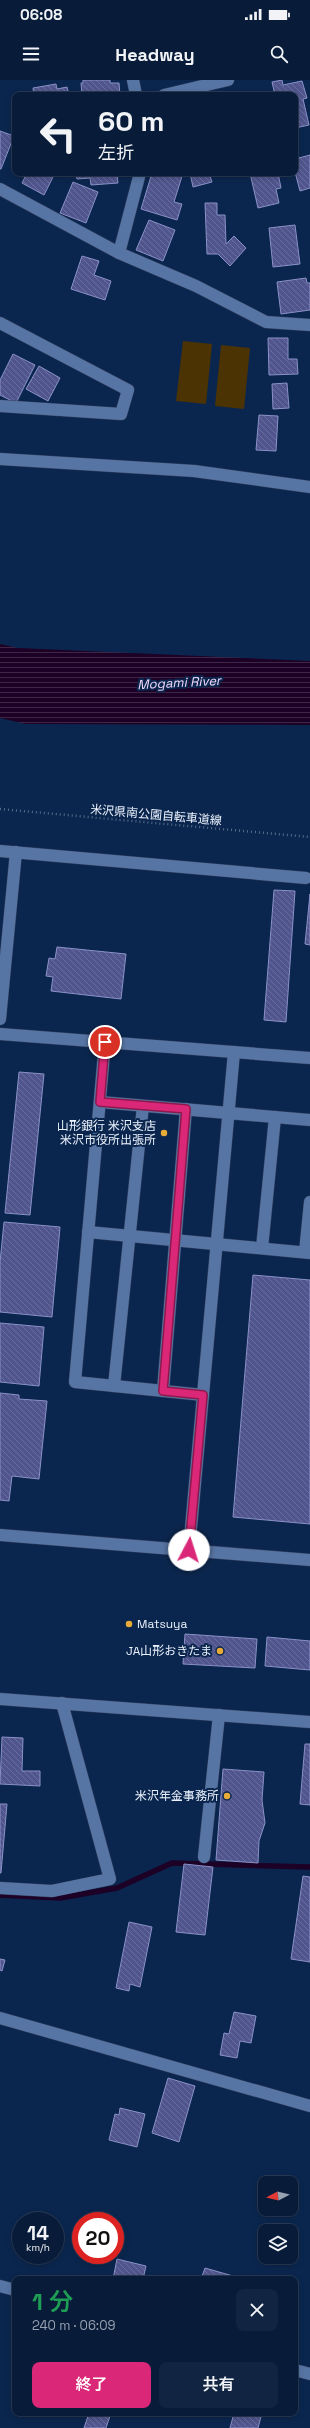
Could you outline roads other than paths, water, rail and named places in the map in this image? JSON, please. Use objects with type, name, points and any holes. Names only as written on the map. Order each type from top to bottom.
[{"type":"street","points":[[133,80],[135,92]]},
{"type":"street","points":[[177,92],[228,80]]},
{"type":"street","points":[[118,253],[139,176]]},
{"type":"street","points":[[0,189],[118,253],[196,286],[266,322],[310,325]]},
{"type":"street","points":[[0,323],[128,390],[121,414],[0,406]]},
{"type":"street","points":[[0,460],[194,472],[310,487]]},
{"type":"street","points":[[0,851],[306,878]]},
{"type":"street","points":[[0,1019],[16,852]]},
{"type":"street","points":[[0,1034],[310,1058]]},
{"type":"street","points":[[105,1042],[75,1382],[203,1395]]},
{"type":"street","points":[[189,1550],[234,1052]]},
{"type":"street","points":[[100,1102],[310,1120]]},
{"type":"street","points":[[114,1386],[143,1106]]},
{"type":"street","points":[[163,1391],[186,1109]]},
{"type":"street","points":[[262,1248],[276,1117]]},
{"type":"street","points":[[88,1232],[307,1252],[310,1202]]},
{"type":"street","points":[[0,1535],[310,1560]]},
{"type":"street","points":[[0,1699],[310,1722]]},
{"type":"street","points":[[0,1888],[52,1891],[110,1878],[62,1703]]},
{"type":"street","points":[[204,1857],[219,1715]]},
{"type":"street","points":[[0,2018],[310,2106]]},
{"type":"street","points":[[0,2286],[12,2289]]},
{"type":"street","points":[[298,2371],[310,2374]]},
{"type":"water","name":"Mogami River","points":[[0,644],[18,648],[310,661],[310,725],[26,724],[0,718]]},
{"type":"waterway","points":[[0,1895],[60,1898],[117,1888],[172,1863],[310,1867]]},
{"type":"place","name":"山形銀行 米沢支店 米沢市役所出張所","points":[[164,1133]]},
{"type":"place","name":"Matsuya","points":[[129,1624]]},
{"type":"place","name":"JA山形おきたま","points":[[220,1651]]},
{"type":"place","name":"米沢年金事務所","points":[[227,1796]]}]
